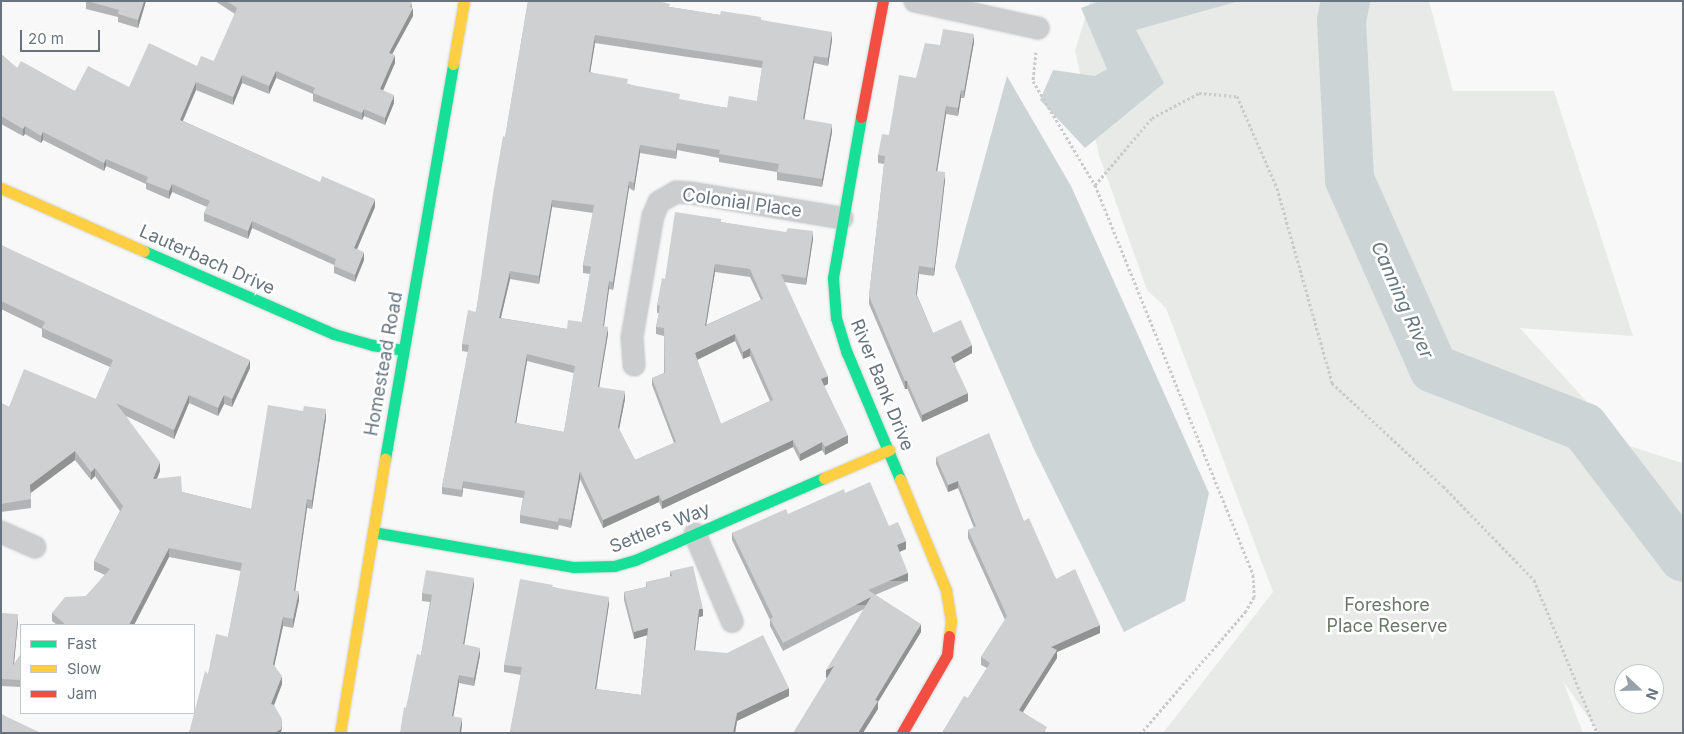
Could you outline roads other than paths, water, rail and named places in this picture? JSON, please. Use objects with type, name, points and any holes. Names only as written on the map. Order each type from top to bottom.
[{"type":"street","name":"Homestead Road","points":[[340,733],[403,350],[464,1]]},
{"type":"street","name":"River Bank Drive","points":[[883,1],[842,218],[833,278],[836,318],[847,354],[946,590],[951,622],[947,655],[902,733]]},
{"type":"street","points":[[915,1],[1038,28]]},
{"type":"street","name":"Lauterbach Drive","points":[[1,188],[334,334],[372,345],[403,350]]},
{"type":"street","name":"Colonial Place","points":[[634,365],[632,337],[653,216],[660,202],[676,192],[691,193],[842,218]]},
{"type":"street","name":"Settlers Way","points":[[373,532],[574,567],[614,566],[635,560],[888,450]]},
{"type":"street","points":[[1,532],[35,547]]},
{"type":"street","points":[[695,534],[732,621]]},
{"type":"waterway","name":"Canning River","points":[[1345,1],[1341,20],[1349,179],[1433,368],[1584,427],[1683,557]]},
{"type":"park label","name":"Foreshore Place Reserve","points":[[1387,616]]}]
